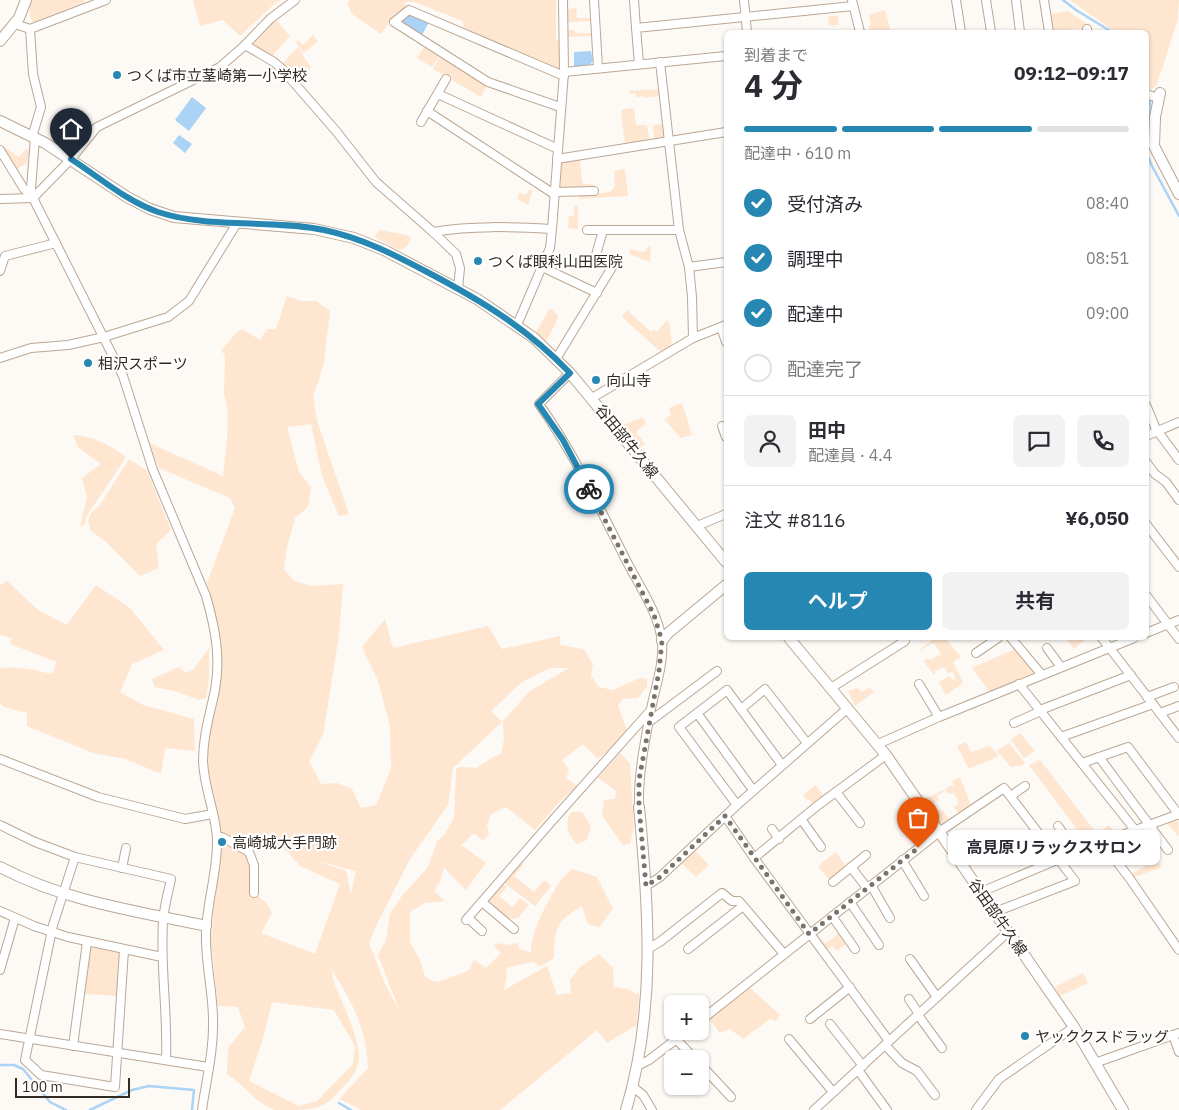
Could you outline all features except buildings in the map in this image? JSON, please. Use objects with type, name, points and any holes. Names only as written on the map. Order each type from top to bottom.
[{"type":"main road","points":[[0,41],[15,24],[22,2]]},
{"type":"main road","points":[[1159,96],[1153,139],[1154,146],[1179,194]]},
{"type":"main road","name":"谷田部牛久線","points":[[0,121],[34,137],[71,159],[127,197],[150,209],[174,217],[314,229],[354,238],[384,250],[458,289],[517,325],[556,358],[592,398],[724,560]]},
{"type":"main road","points":[[662,641],[667,634],[724,587]]},
{"type":"main road","name":"谷田部牛久線","points":[[791,640],[886,754],[1074,1027],[1123,1110]]},
{"type":"main road","points":[[626,1110],[637,1066],[646,999],[648,948],[646,886],[639,806]]},
{"type":"main road","points":[[0,867],[63,894],[96,903],[206,926]]},
{"type":"street","points":[[15,24],[30,29],[106,0]]},
{"type":"street","points":[[0,199],[33,198],[71,159],[97,127],[220,67],[270,19],[295,0]]},
{"type":"street","points":[[517,325],[550,248],[564,74],[563,0]]},
{"type":"street","points":[[594,0],[598,68]]},
{"type":"street","points":[[634,0],[639,64]]},
{"type":"street","points":[[744,0],[747,30]]},
{"type":"street","points":[[956,0],[961,30]]},
{"type":"street","points":[[986,0],[991,30]]},
{"type":"street","points":[[1016,0],[1020,30]]},
{"type":"street","points":[[1044,0],[1049,30]]},
{"type":"street","points":[[636,28],[746,17],[853,3],[860,30]]},
{"type":"street","points":[[560,107],[488,82],[394,22],[409,10],[564,74],[598,68],[724,56]]},
{"type":"street","points":[[30,29],[34,74],[41,107],[34,137],[31,188],[33,198],[123,376],[148,455],[203,589],[212,618],[216,642],[216,674],[203,760],[205,783],[217,836],[217,856],[206,926],[206,948],[213,1020],[202,1110]]},
{"type":"street","points":[[245,45],[274,62],[282,69],[336,131],[376,182],[456,254],[460,268],[458,289]]},
{"type":"street","points":[[660,62],[679,230],[689,267],[693,338]]},
{"type":"street","points":[[421,122],[446,79]]},
{"type":"street","points":[[438,94],[558,149]]},
{"type":"street","points":[[1149,94],[1159,96]]},
{"type":"street","points":[[427,111],[554,193],[594,191]]},
{"type":"street","points":[[557,159],[724,132]]},
{"type":"street","points":[[0,150],[24,189],[33,198]]},
{"type":"street","points":[[0,358],[31,348],[68,345],[104,337],[162,320],[189,301],[238,223]]},
{"type":"street","points":[[433,232],[479,226],[552,229]]},
{"type":"street","points":[[587,230],[679,230]]},
{"type":"street","points":[[556,358],[614,264],[596,255],[603,230]]},
{"type":"street","points":[[0,271],[5,256],[56,243]]},
{"type":"street","points":[[689,267],[724,262]]},
{"type":"street","points":[[542,267],[597,293]]},
{"type":"street","points":[[592,398],[693,338],[724,326]]},
{"type":"street","points":[[570,373],[538,404],[563,440],[601,510],[654,615],[662,641],[659,671],[650,711],[639,780],[639,806]]},
{"type":"street","points":[[1149,412],[1158,431],[1179,460]]},
{"type":"street","points":[[1149,435],[1178,424]]},
{"type":"street","points":[[722,426],[724,432]]},
{"type":"street","points":[[1149,466],[1166,482],[1179,500]]},
{"type":"street","points":[[697,526],[724,515]]},
{"type":"street","points":[[1149,528],[1179,567]]},
{"type":"street","points":[[1149,599],[1179,638]]},
{"type":"street","points":[[1149,632],[1179,620]]},
{"type":"street","points":[[831,688],[904,640]]},
{"type":"street","points":[[976,653],[995,640]]},
{"type":"street","points":[[1013,640],[1042,675]]},
{"type":"street","points":[[1104,640],[1179,738]]},
{"type":"street","points":[[878,744],[938,717],[1128,640]]},
{"type":"street","points":[[1047,648],[1061,667]]},
{"type":"street","points":[[649,722],[717,671]]},
{"type":"street","points":[[1014,723],[1131,676]]},
{"type":"street","points":[[919,684],[938,717]]},
{"type":"street","points":[[1019,684],[1135,830]]},
{"type":"street","points":[[1147,697],[1174,687]]},
{"type":"street","points":[[737,805],[679,727],[728,690],[782,765]]},
{"type":"street","points":[[741,709],[765,690],[807,743]]},
{"type":"street","points":[[1061,737],[1153,704]]},
{"type":"street","points":[[1160,713],[1179,706]]},
{"type":"street","points":[[646,886],[660,877],[753,790],[848,708]]},
{"type":"street","points":[[482,931],[467,919],[650,711]]},
{"type":"street","points":[[697,713],[753,790]]},
{"type":"street","points":[[981,892],[1076,852],[1149,824],[1179,815],[1128,747],[1082,763]]},
{"type":"street","points":[[754,858],[801,819],[886,754]]},
{"type":"street","points":[[1099,757],[1168,850]]},
{"type":"street","points":[[0,759],[98,797],[185,819],[213,814]]},
{"type":"street","points":[[1011,796],[1026,786]]},
{"type":"street","points":[[709,1014],[902,860],[939,832],[1004,788],[1075,881],[995,912]]},
{"type":"street","points":[[836,792],[860,823]]},
{"type":"street","points":[[725,816],[809,934],[850,987],[902,1063],[917,1071],[935,1095]]},
{"type":"street","points":[[801,819],[821,847]]},
{"type":"street","points":[[0,825],[53,850],[75,857],[171,879],[163,917],[162,957],[167,1023],[166,1060]]},
{"type":"street","points":[[1058,826],[1076,852]]},
{"type":"street","points":[[772,829],[779,839]]},
{"type":"street","points":[[217,836],[249,852],[254,865],[254,893]]},
{"type":"street","points":[[1120,836],[1134,854]]},
{"type":"street","points":[[1102,842],[1179,950]]},
{"type":"street","points":[[122,868],[126,848]]},
{"type":"street","points":[[833,882],[866,855]]},
{"type":"street","points":[[75,857],[51,932],[24,1060],[41,1075],[115,1087],[124,950]]},
{"type":"street","points":[[902,860],[924,896]]},
{"type":"street","points":[[851,867],[869,887],[890,918]]},
{"type":"street","points":[[648,948],[662,941],[722,893],[732,902],[740,901],[784,954]]},
{"type":"street","points":[[482,902],[514,929]]},
{"type":"street","points":[[850,902],[878,945]]},
{"type":"street","points":[[688,949],[743,906]]},
{"type":"street","points":[[0,911],[51,932],[87,942],[162,957]]},
{"type":"street","points":[[832,916],[855,949]]},
{"type":"street","points":[[0,970],[15,918]]},
{"type":"street","points":[[814,1110],[1008,932]]},
{"type":"street","points":[[73,1046],[87,942]]},
{"type":"street","points":[[910,959],[937,998]]},
{"type":"street","points":[[810,1019],[850,987]]},
{"type":"street","points":[[909,999],[942,1048]]},
{"type":"street","points":[[830,1024],[887,1110]]},
{"type":"street","points":[[976,1110],[999,1079],[1074,1027]]},
{"type":"street","points":[[0,1034],[208,1067]]},
{"type":"street","points":[[1095,1063],[1176,1034],[1179,1052]]},
{"type":"street","points":[[789,1039],[833,1092]]},
{"type":"street","points":[[637,1066],[649,1060],[675,1040]]},
{"type":"street","points":[[677,1040],[686,1050]]},
{"type":"street","points":[[709,1074],[731,1097]]},
{"type":"street","points":[[633,1087],[643,1096],[652,1110]]},
{"type":"shaded area","points":[[31,0],[84,0],[85,4],[47,20],[34,23],[30,12]]},
{"type":"shaded area","points":[[193,0],[281,0],[240,36],[223,20],[200,26]]},
{"type":"shaded area","points":[[350,0],[556,0],[556,40],[560,41],[561,71],[464,28],[462,21],[415,2],[405,2],[405,8],[395,14],[381,34],[352,14],[347,3]]},
{"type":"shaded area","points":[[1070,0],[1179,0],[1178,19],[1157,84],[1152,89],[1149,90],[1149,30],[1112,30]]},
{"type":"shaded area","points":[[576,8],[577,18],[590,18],[590,21],[568,22],[568,9]]},
{"type":"shaded area","points":[[885,10],[890,30],[870,30],[871,24],[869,15]]},
{"type":"shaded area","points":[[1068,11],[1093,28],[1051,30],[1049,15]]},
{"type":"shaded area","points":[[838,15],[839,25],[829,26],[828,17]]},
{"type":"shaded area","points":[[275,19],[290,36],[272,56],[251,44]]},
{"type":"shaded area","points":[[568,30],[574,30],[575,33],[591,33],[591,36],[568,37]]},
{"type":"shaded area","points":[[313,35],[318,42],[303,53],[296,42],[298,40],[303,45]]},
{"type":"shaded area","points":[[298,47],[311,68],[296,79],[282,64]]},
{"type":"shaded area","points":[[424,47],[439,57],[432,67],[417,58]]},
{"type":"shaded area","points":[[440,57],[487,85],[481,97],[433,69]]},
{"type":"shaded area","points":[[660,89],[660,96],[644,98],[644,96],[636,97],[636,93],[629,94],[629,91]]},
{"type":"shaded area","points":[[634,108],[636,125],[647,125],[650,142],[625,144],[621,110]]},
{"type":"shaded area","points":[[663,124],[665,137],[654,140],[653,125]]},
{"type":"shaded area","points":[[54,130],[79,142],[71,152],[50,139]]},
{"type":"shaded area","points":[[0,144],[19,157],[26,149],[29,151],[27,163],[15,170]]},
{"type":"shaded area","points":[[580,159],[582,183],[595,185],[595,189],[560,189],[562,162]]},
{"type":"shaded area","points":[[625,169],[628,196],[579,199],[580,194],[611,191],[615,186],[614,171]]},
{"type":"shaded area","points":[[529,190],[533,190],[528,205],[517,199],[519,193],[526,195]]},
{"type":"shaded area","points":[[574,205],[578,205],[578,229],[568,228],[569,216],[574,216]]},
{"type":"shaded area","points":[[379,230],[407,235],[411,238],[407,246],[399,250],[375,237]]},
{"type":"shaded area","points":[[648,246],[651,246],[650,262],[629,254],[630,249],[642,252],[646,251]]},
{"type":"shaded area","points":[[287,296],[301,301],[316,301],[330,311],[324,362],[313,395],[317,421],[349,514],[339,516],[322,476],[311,424],[287,427],[299,472],[311,487],[308,507],[295,518],[287,547],[284,569],[294,581],[312,586],[343,584],[339,635],[323,735],[309,761],[321,784],[337,783],[352,789],[361,808],[376,805],[391,769],[390,726],[378,681],[362,647],[385,619],[393,648],[488,626],[502,649],[560,636],[560,645],[584,649],[593,664],[591,676],[599,687],[613,690],[640,678],[647,679],[647,686],[638,698],[623,699],[618,705],[628,733],[598,759],[583,744],[562,760],[569,770],[566,778],[578,786],[560,801],[535,830],[506,807],[491,814],[487,825],[489,834],[483,841],[474,833],[461,845],[486,863],[466,890],[444,868],[440,882],[434,891],[445,901],[425,903],[410,912],[410,942],[420,960],[425,976],[430,980],[438,982],[468,971],[474,960],[486,968],[501,953],[494,946],[498,943],[506,945],[517,943],[520,949],[531,953],[533,936],[545,908],[558,884],[572,869],[597,877],[613,909],[599,927],[588,924],[582,906],[573,911],[558,927],[554,958],[541,966],[532,962],[506,968],[507,976],[504,990],[547,966],[557,995],[571,993],[570,980],[580,967],[599,954],[613,968],[614,987],[628,989],[636,994],[639,993],[637,1025],[607,1043],[597,1030],[500,1110],[360,1110],[339,1099],[368,1068],[367,1053],[357,1016],[332,970],[335,985],[354,1031],[359,1057],[358,1064],[349,1081],[331,1100],[321,1106],[304,1110],[276,1110],[263,1104],[227,1075],[228,1048],[245,1027],[238,1007],[218,1006],[211,941],[220,852],[207,747],[218,698],[221,660],[217,622],[207,583],[235,508],[230,498],[159,468],[147,442],[223,476],[228,412],[224,395],[225,355],[221,351],[235,334],[242,329],[260,340],[267,329],[276,329]],"holes":[[[550,668],[569,668],[530,691],[503,721],[504,739],[501,754],[477,768],[461,767],[456,769],[454,818],[445,834],[437,842],[428,867],[401,897],[390,914],[386,940],[378,955],[400,1012],[385,984],[369,943],[410,859],[448,805],[453,768],[502,722],[491,711],[522,682]],[[252,834],[265,837],[287,851],[300,866],[340,884],[315,954],[261,933],[272,913],[267,904],[256,894],[257,867],[244,845]],[[317,861],[356,871],[351,894],[346,871]],[[272,1002],[334,1010],[355,1046],[353,1064],[317,1101],[299,1106],[249,1081],[264,1035]]]},
{"type":"shaded area","points":[[550,308],[558,315],[556,323],[546,341],[536,332]]},
{"type":"shaded area","points":[[627,310],[651,332],[654,329],[657,332],[667,320],[670,326],[672,346],[662,353],[622,317]]},
{"type":"shaded area","points":[[682,403],[692,435],[681,438],[664,419],[671,415],[669,408]]},
{"type":"shaded area","points":[[643,417],[646,423],[636,432],[645,444],[641,447],[623,425]]},
{"type":"shaded area","points":[[73,435],[88,437],[101,442],[126,457],[86,517],[85,524],[80,527],[87,497],[82,478],[101,464],[78,447]]},
{"type":"shaded area","points":[[129,459],[147,471],[171,530],[156,544],[159,568],[140,576],[105,541],[91,531],[88,522],[91,513],[100,505]]},
{"type":"shaded area","points":[[7,581],[38,610],[67,625],[96,585],[130,608],[164,650],[132,664],[120,692],[143,705],[194,719],[195,751],[165,748],[161,774],[126,759],[93,753],[27,726],[27,713],[4,707],[0,703],[1,668],[20,668],[52,674],[57,662],[10,644],[12,639],[0,634],[0,585]]},
{"type":"shaded area","points":[[932,640],[947,640],[961,657],[953,662],[963,683],[946,695],[939,682],[949,676],[953,680],[956,679],[953,672],[948,673],[944,667],[933,674],[924,661],[941,654],[934,643],[918,651]]},
{"type":"shaded area","points":[[1067,640],[1085,640],[1074,649]]},
{"type":"shaded area","points":[[209,648],[209,678],[206,698],[199,700],[178,692],[155,687],[152,679],[179,667],[186,673],[193,670]]},
{"type":"shaded area","points":[[1017,648],[1038,674],[991,694],[972,668]]},
{"type":"shaded area","points":[[869,687],[874,692],[855,706],[848,691],[857,688],[862,692]]},
{"type":"shaded area","points":[[1020,733],[1035,751],[1024,758],[1011,740]]},
{"type":"shaded area","points":[[966,742],[971,752],[990,746],[999,756],[969,769],[957,746]]},
{"type":"shaded area","points":[[1009,743],[1025,763],[1011,767],[997,751]]},
{"type":"shaded area","points":[[620,753],[630,764],[634,827],[630,844],[623,845],[602,815],[604,800],[615,799],[616,791],[598,778]]},
{"type":"shaded area","points":[[1040,760],[1101,839],[1088,844],[1029,765]]},
{"type":"shaded area","points":[[960,777],[971,805],[958,813],[954,807],[959,803],[954,793],[948,794],[945,788],[954,785],[952,781]]},
{"type":"shaded area","points":[[815,785],[824,796],[814,805],[803,795]]},
{"type":"shaded area","points":[[944,790],[937,796],[939,800],[931,804],[937,812],[941,810],[949,819],[941,824],[924,799]]},
{"type":"shaded area","points":[[571,812],[582,812],[591,826],[587,840],[576,844],[567,825]]},
{"type":"shaded area","points":[[1178,820],[1179,835],[1178,836],[1167,823]]},
{"type":"shaded area","points":[[1109,825],[1116,834],[1104,839],[1099,833]]},
{"type":"shaded area","points":[[694,850],[709,865],[696,877],[681,863]]},
{"type":"shaded area","points":[[836,852],[847,868],[829,880],[818,866]]},
{"type":"shaded area","points":[[1155,859],[1162,867],[1134,877],[1132,874]]},
{"type":"shaded area","points":[[520,862],[523,865],[514,876],[534,892],[544,880],[551,886],[535,906],[504,883]]},
{"type":"shaded area","points":[[503,884],[507,887],[499,896],[512,907],[520,898],[529,905],[518,918],[507,919],[487,902]]},
{"type":"shaded area","points":[[840,932],[847,943],[837,951],[832,946],[827,950],[814,934],[816,933],[825,944]]},
{"type":"shaded area","points":[[91,947],[120,955],[118,996],[84,994],[89,950]]},
{"type":"shaded area","points":[[1083,973],[1088,983],[1060,996],[1055,987]]},
{"type":"shaded area","points":[[748,986],[780,1015],[776,1021],[770,1019],[743,1039],[730,1029],[720,1033],[709,1019]]},
{"type":"water","points":[[409,14],[429,22],[421,37],[400,23]]},
{"type":"water","points":[[591,51],[593,61],[589,66],[574,67],[574,52]]},
{"type":"water","points":[[192,97],[206,108],[189,131],[175,120]]},
{"type":"water","points":[[179,135],[192,144],[185,153],[173,143]]},
{"type":"waterway","points":[[1063,0],[1109,30]]},
{"type":"waterway","points":[[1149,111],[1150,101]]},
{"type":"waterway","points":[[1149,159],[1179,216]]},
{"type":"waterway","points":[[0,1065],[14,1065],[23,1069],[50,1102],[66,1110]]},
{"type":"waterway","points":[[90,1110],[132,1090],[149,1086],[194,1090],[192,1110]]},
{"type":"waterway","points":[[339,1103],[351,1110]]},
{"type":"way so far","points":[[589,489],[654,615],[662,641],[659,671],[650,711],[639,780],[639,806],[646,886],[660,877],[725,816],[809,934],[918,848]]},
{"type":"place","name":"つくば市立茎崎第一小学校","points":[[117,75]]},
{"type":"place","name":"つくば眼科山田医院","points":[[478,261]]},
{"type":"place","name":"相沢スポーツ","points":[[88,363]]},
{"type":"place","name":"向山寺","points":[[596,380]]},
{"type":"place","name":"高崎城大手門跡","points":[[222,842]]},
{"type":"place","name":"高見原リラックスサロン","points":[[918,848]]},
{"type":"place","name":"ヤッククスドラッグ","points":[[1025,1036]]},
{"type":"route","points":[[71,159],[127,197],[150,209],[174,217],[302,227],[354,238],[384,250],[494,309],[534,338],[570,373],[538,404],[563,440],[589,489]]}]
